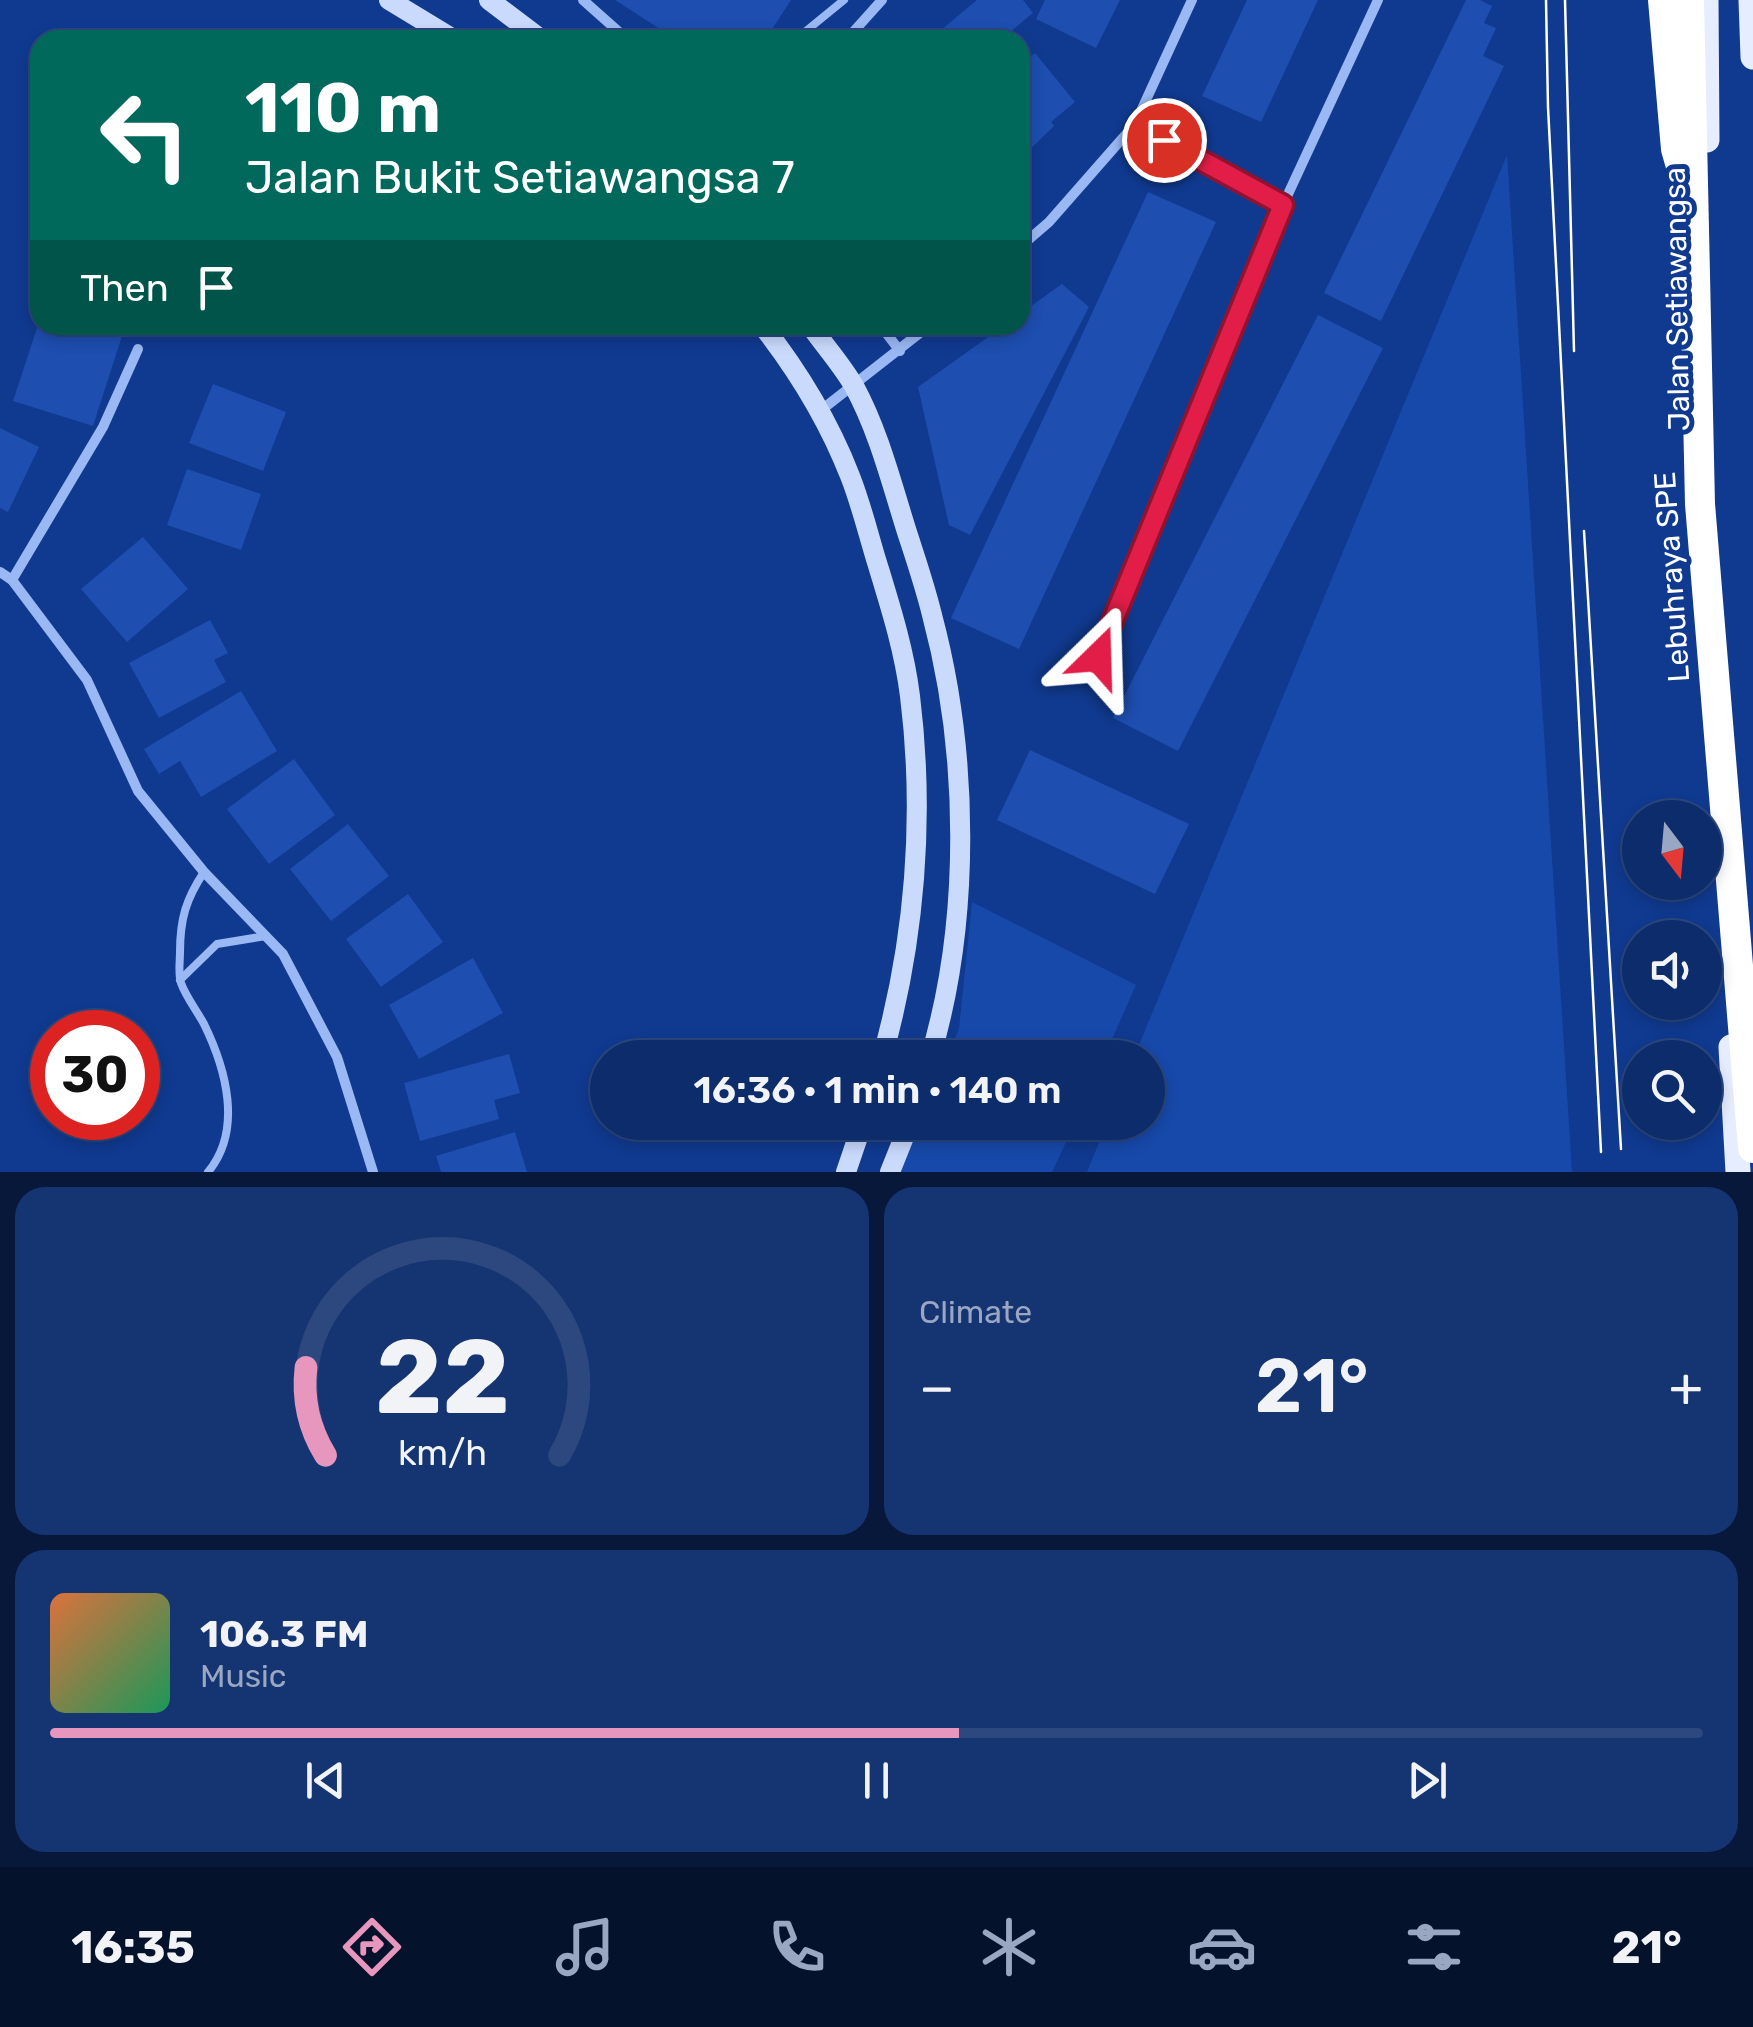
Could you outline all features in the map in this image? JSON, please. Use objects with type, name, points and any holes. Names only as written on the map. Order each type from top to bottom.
[{"type":"highway","points":[[1663,0],[1676,150],[1708,262]]},
{"type":"highway","name":"Lebuhraya SPE","points":[[1689,0],[1700,504],[1753,1148]]},
{"type":"main road","name":"Jalan Setiawangsa","points":[[1706,0],[1716,565],[1753,1074]]},
{"type":"main road","points":[[1751,0],[1753,57]]},
{"type":"main road","points":[[1716,565],[1738,1172]]},
{"type":"street","points":[[389,0],[438,30]]},
{"type":"street","points":[[488,0],[528,30]]},
{"type":"street","points":[[583,0],[617,30]]},
{"type":"street","points":[[855,30],[882,0]]},
{"type":"street","points":[[1030,237],[1134,124],[1192,0]]},
{"type":"street","points":[[1098,657],[1283,205],[1378,0]]},
{"type":"street","points":[[1134,124],[1283,205]]},
{"type":"street","points":[[770,335],[820,411],[850,476],[896,627],[911,708],[915,886],[900,994],[887,1040]]},
{"type":"street","points":[[817,335],[854,386],[883,454],[933,617],[956,746],[959,868],[955,939],[935,1040]]},
{"type":"street","points":[[888,335],[900,351]]},
{"type":"street","points":[[820,411],[918,335]]},
{"type":"street","points":[[12,580],[103,426],[138,350]]},
{"type":"street","points":[[0,572],[12,580],[87,680],[138,791],[204,872],[284,954],[337,1057],[373,1172]]},
{"type":"street","points":[[846,1172],[857,1140]]},
{"type":"street","points":[[890,1172],[903,1140]]},
{"type":"lane","points":[[807,30],[840,2]]},
{"type":"lane","points":[[204,872],[188,896],[180,922],[180,980],[205,1027],[224,1082],[230,1124],[217,1161],[208,1172]]},
{"type":"lane","points":[[180,980],[217,944],[266,936]]},
{"type":"shaded area","points":[[1507,155],[1572,1172],[1087,1172],[1100,1140],[1165,1140],[1165,1040],[1141,1040]]},
{"type":"shaded area","points":[[972,902],[1136,985],[1112,1040],[954,1040],[959,1029]]},
{"type":"shaded area","points":[[911,1140],[1067,1140],[1052,1172],[897,1172]]},
{"type":"building","points":[[615,0],[791,0],[772,30],[662,30]]},
{"type":"building","points":[[977,0],[1023,0],[1033,13],[1012,30],[941,30]]},
{"type":"building","points":[[1045,0],[1120,0],[1096,48],[1036,19]]},
{"type":"building","points":[[1247,0],[1318,0],[1261,122],[1202,96]]},
{"type":"building","points":[[1466,0],[1480,0],[1492,6],[1484,23],[1496,28],[1483,56],[1504,66],[1381,321],[1324,293]]},
{"type":"building","points":[[1035,53],[1075,102],[1051,122],[1054,126],[1030,149],[1030,57]]},
{"type":"building","points":[[1148,192],[1216,222],[1019,649],[951,618]]},
{"type":"building","points":[[1062,284],[1089,307],[970,535],[949,525],[918,387],[991,335],[1030,335],[1030,307]]},
{"type":"building","points":[[1318,315],[1383,348],[1178,751],[1113,718]]},
{"type":"building","points":[[35,335],[122,336],[93,426],[13,401]]},
{"type":"building","points":[[213,384],[286,412],[263,471],[189,443]]},
{"type":"building","points":[[0,428],[39,447],[8,512],[0,508]]},
{"type":"building","points":[[187,469],[261,494],[241,550],[167,525]]},
{"type":"building","points":[[143,537],[188,589],[127,642],[81,589]]},
{"type":"building","points":[[210,620],[228,653],[214,660],[226,682],[159,718],[129,663]]},
{"type":"building","points":[[241,691],[277,751],[201,797],[180,761],[159,774],[144,749]]},
{"type":"building","points":[[1030,750],[1189,824],[1155,894],[997,820]]},
{"type":"building","points":[[294,759],[335,815],[269,864],[227,809]]},
{"type":"building","points":[[348,824],[389,876],[331,921],[290,869]]},
{"type":"building","points":[[408,894],[443,942],[381,987],[346,939]]},
{"type":"building","points":[[473,958],[503,1013],[419,1059],[389,1005]]},
{"type":"building","points":[[509,1054],[520,1093],[494,1100],[499,1119],[420,1141],[404,1083]]},
{"type":"building","points":[[515,1132],[527,1172],[441,1172],[436,1156]]},
{"type":"tram line","points":[[1546,0],[1548,107],[1601,1152]]},
{"type":"tram line","points":[[1565,0],[1574,351]]},
{"type":"tram line","points":[[1584,531],[1621,1149]]},
{"type":"route","points":[[1098,657],[1283,205],[1164,140]]}]
